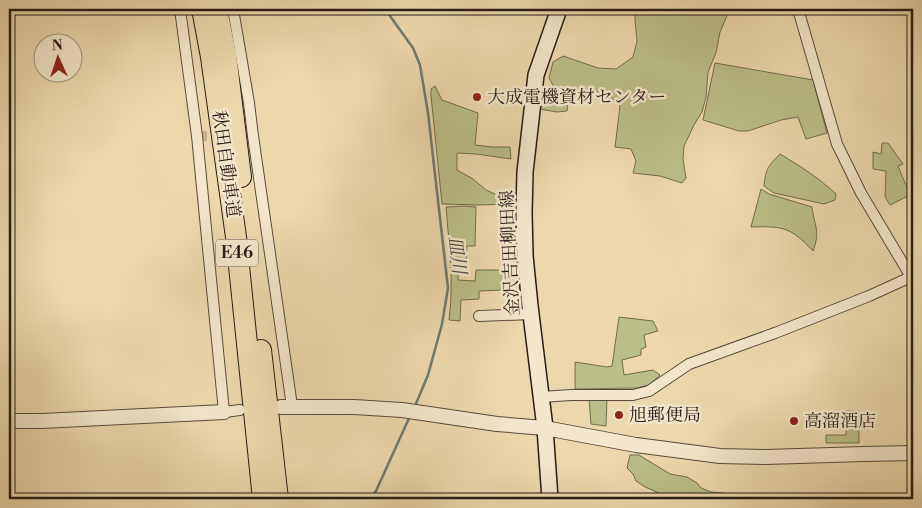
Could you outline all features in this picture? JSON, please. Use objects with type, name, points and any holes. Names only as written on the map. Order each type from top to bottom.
[{"type":"highway","name":"秋田自動車道","points":[[202,9],[211,57],[236,237],[263,499]]},
{"type":"highway","name":"秋田自動車道","points":[[217,9],[226,55],[249,238],[278,499]]},
{"type":"main road","name":"金沢吉田柳田線","points":[[550,499],[546,428],[525,256],[524,213],[526,164],[536,74],[559,9]]},
{"type":"street","points":[[180,9],[197,136],[224,412]]},
{"type":"street","points":[[233,9],[249,104],[286,407],[402,410],[498,424],[546,428],[636,445],[720,456],[766,457],[913,453]]},
{"type":"street","points":[[541,397],[633,395],[649,391],[689,364],[869,296],[912,276],[861,193],[837,144],[798,9]]},
{"type":"street","points":[[479,316],[531,314]]},
{"type":"street","points":[[9,421],[42,421],[240,410]]},
{"type":"green space","points":[[635,9],[730,9],[720,32],[716,53],[708,72],[706,97],[702,112],[684,146],[683,159],[686,178],[682,183],[660,176],[633,173],[636,161],[631,149],[615,147],[620,106],[607,93],[554,87],[549,78],[553,62],[563,56],[598,68],[616,69],[633,57],[637,41]]},
{"type":"green space","points":[[715,63],[813,80],[827,133],[806,139],[798,117],[781,120],[748,131],[739,131],[703,120]]},
{"type":"green space","points":[[435,86],[442,100],[478,113],[475,145],[510,147],[511,159],[457,153],[457,170],[473,179],[486,190],[497,195],[514,196],[516,204],[442,204],[431,96],[431,89]]},
{"type":"green space","points":[[542,88],[569,91],[567,111],[557,112],[539,109]]},
{"type":"green space","points":[[882,143],[888,143],[903,164],[898,166],[910,195],[890,205],[885,197],[886,171],[873,169],[873,152],[881,154]]},
{"type":"green space","points":[[780,154],[830,188],[836,194],[835,200],[824,204],[774,193],[764,186],[768,168]]},
{"type":"green space","points":[[761,189],[769,194],[812,207],[817,233],[813,251],[798,237],[785,230],[771,227],[751,227]]},
{"type":"green space","points":[[446,207],[476,207],[475,246],[467,246],[466,262],[459,263],[458,280],[475,281],[476,270],[504,270],[504,290],[479,291],[479,299],[461,300],[460,321],[449,320],[451,278]]},
{"type":"green space","points":[[619,317],[653,321],[658,331],[644,335],[646,347],[641,349],[641,355],[622,360],[624,375],[653,370],[660,375],[649,385],[636,388],[575,389],[575,362],[607,367],[612,366]]},
{"type":"green space","points":[[589,399],[607,399],[606,426],[591,424]]},
{"type":"green space","points":[[846,411],[859,411],[859,443],[826,443],[826,435],[846,435]]},
{"type":"green space","points":[[630,455],[639,455],[670,474],[687,477],[701,488],[711,492],[723,493],[735,499],[673,499],[636,481],[633,474],[627,468]]},
{"type":"waterway","name":"皿川","points":[[385,9],[413,48],[420,65],[428,113],[448,288],[442,324],[428,375],[415,406]]},
{"type":"waterway","name":"皿川","points":[[369,499],[376,491],[410,416]]},
{"type":"tunnel","points":[[197,136],[253,136]]},
{"type":"place","name":"大成電機資材センター","points":[[477,97]]},
{"type":"place","name":"旭郵便局","points":[[619,415]]},
{"type":"place","name":"高溜酒店","points":[[794,421]]}]
